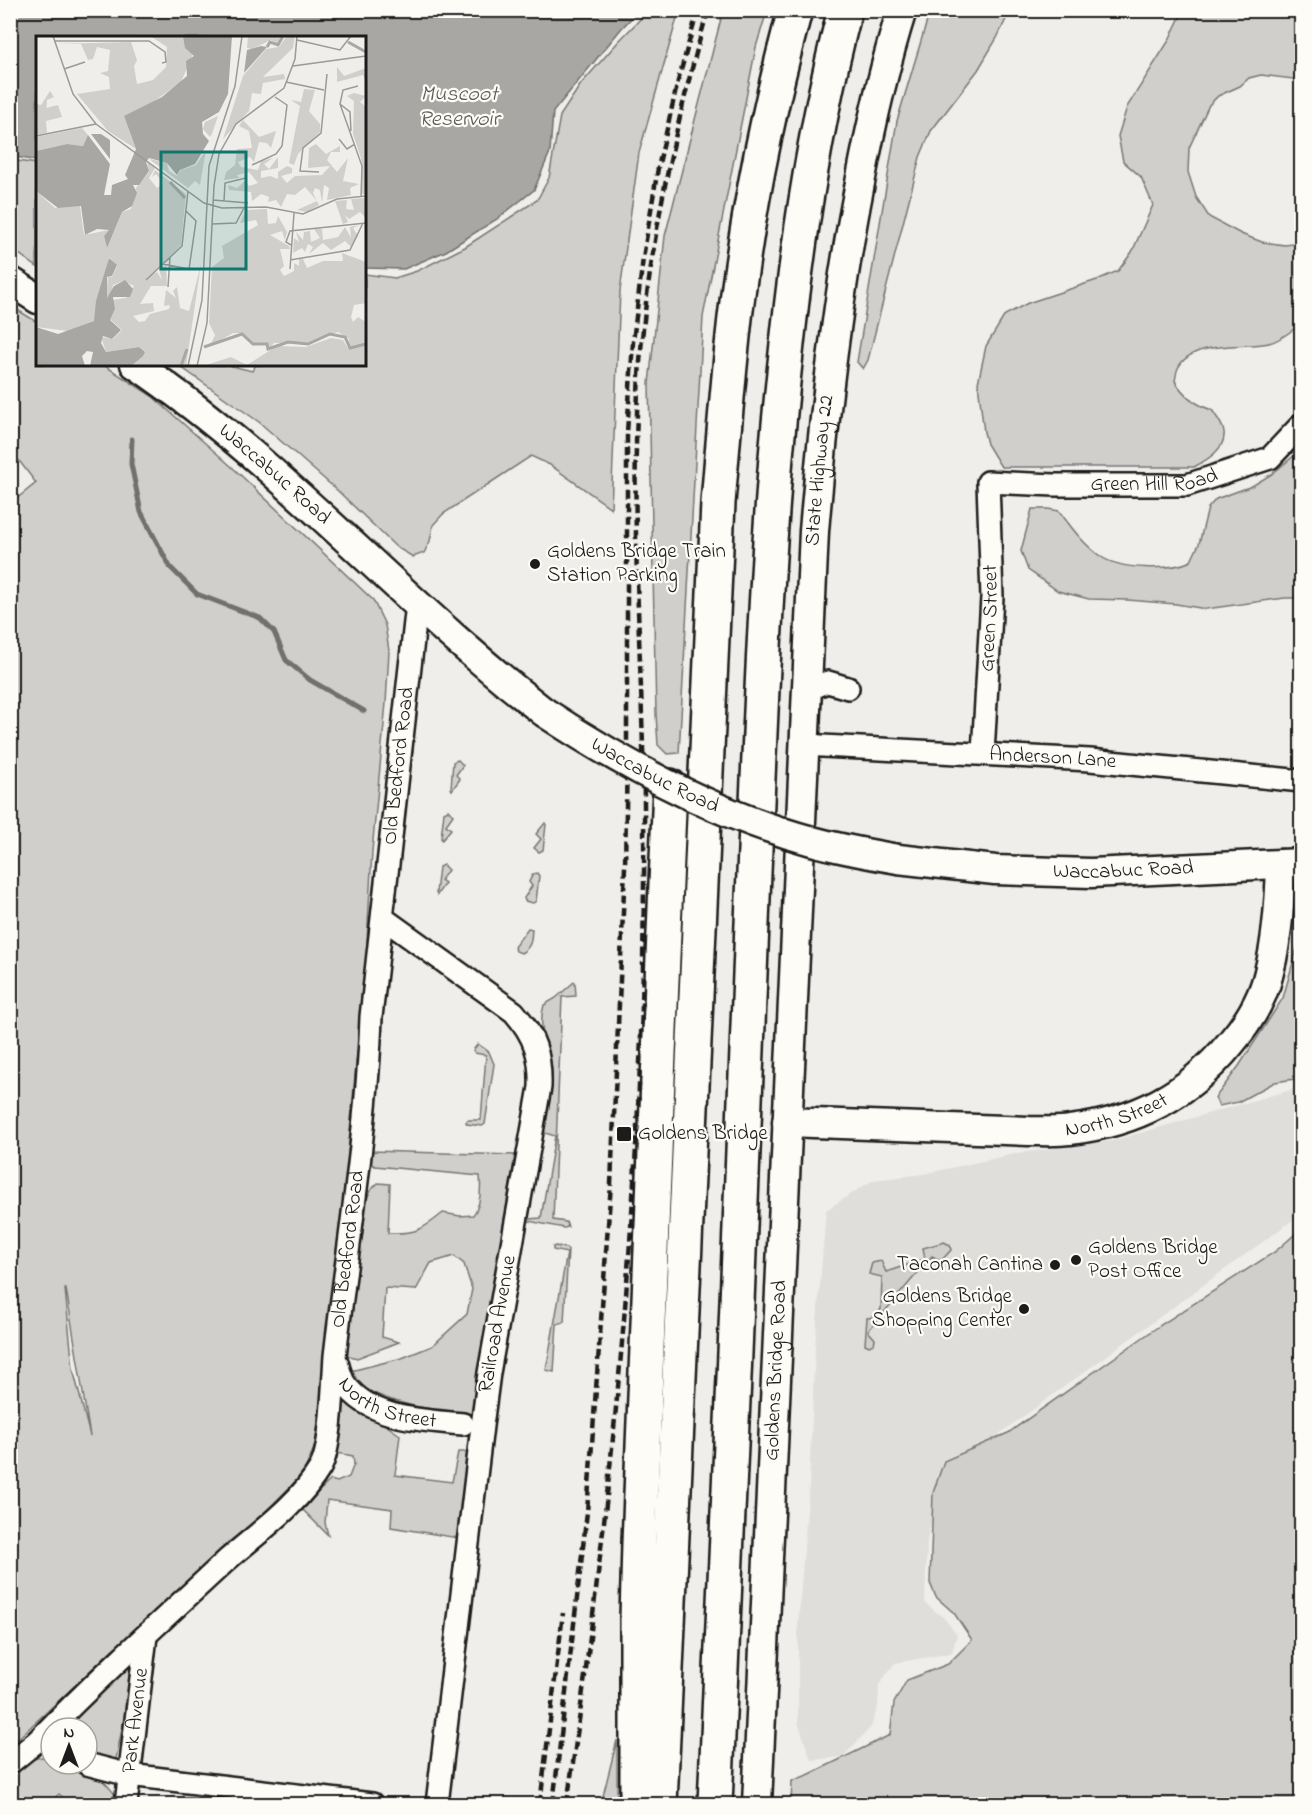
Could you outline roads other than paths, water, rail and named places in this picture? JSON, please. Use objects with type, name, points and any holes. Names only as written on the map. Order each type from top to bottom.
[{"type":"highway","points":[[660,1804],[718,503],[735,316],[766,130],[795,10]]},
{"type":"highway","points":[[715,1804],[760,716],[772,506],[789,323],[802,230],[817,139],[845,10]]},
{"type":"highway","points":[[637,1804],[637,1619],[670,786]]},
{"type":"main road","name":"State Highway 22","points":[[795,937],[814,531],[823,423],[833,337],[866,150],[902,10]]},
{"type":"main road","points":[[10,281],[36,298]]},
{"type":"main road","name":"Waccabuc Road","points":[[138,366],[184,399],[254,456],[417,604],[544,712],[626,764],[715,807],[812,841],[898,859],[995,870],[1051,873],[1143,872],[1291,863]]},
{"type":"main road","name":"North Street","points":[[787,1122],[1029,1131],[1068,1130],[1102,1125],[1164,1102],[1193,1082],[1220,1056],[1241,1031],[1258,1004],[1269,974],[1291,863]]},
{"type":"main road","name":"Goldens Bridge Road","points":[[757,1804],[795,937]]},
{"type":"street","name":"Green Hill Road","points":[[988,482],[1055,485],[1187,485],[1270,458],[1302,424]]},
{"type":"street","name":"Green Street","points":[[983,753],[992,597],[988,482]]},
{"type":"street","name":"Old Bedford Road","points":[[70,1716],[146,1636],[299,1496],[322,1466],[328,1441],[335,1356],[360,1159],[371,1017],[417,604]]},
{"type":"street","points":[[806,689],[828,682],[848,688]]},
{"type":"street","name":"Anderson Lane","points":[[803,745],[983,753],[1146,764],[1302,781]]},
{"type":"street","name":"Railroad Avenue","points":[[383,918],[514,1012],[532,1036],[541,1070],[540,1087],[489,1373],[437,1804]]},
{"type":"street","name":"North Street","points":[[335,1356],[344,1382],[358,1399],[378,1410],[415,1419],[463,1425]]},
{"type":"street","name":"Park Avenue","points":[[126,1804],[146,1636]]},
{"type":"street","name":"Old Bedford Road","points":[[10,1763],[39,1747]]},
{"type":"street","points":[[99,1767],[129,1775],[372,1804]]},
{"type":"water","name":"Muscoot Reservoir","points":[[11,10],[638,11],[553,112],[550,152],[534,190],[497,219],[446,251],[404,269],[366,268],[366,36],[36,36],[36,161],[11,156]]},
{"type":"waterway","points":[[132,439],[131,464],[141,512],[170,567],[197,594],[260,618],[274,632],[286,660],[310,680],[364,711]]},
{"type":"railway","points":[[553,1804],[587,1512],[611,1184],[625,867],[627,433],[633,342],[643,258],[658,168],[678,81],[698,10]]},
{"type":"railway","points":[[567,1804],[595,1595],[618,1386],[640,1070],[644,774],[637,594],[636,441],[642,339],[653,256],[668,173],[686,91],[708,10]]},
{"type":"railway","points":[[540,1804],[563,1613]]},
{"type":"place","name":"Goldens Bridge Train Station Parking","points":[[535,564]]},
{"type":"place","name":"Goldens Bridge","points":[[624,1134]]},
{"type":"place","name":"Goldens Bridge Post Office","points":[[1076,1260]]},
{"type":"place","name":"Taconah Cantina","points":[[1055,1265]]},
{"type":"place","name":"Goldens Bridge Shopping Center","points":[[1024,1309]]}]
